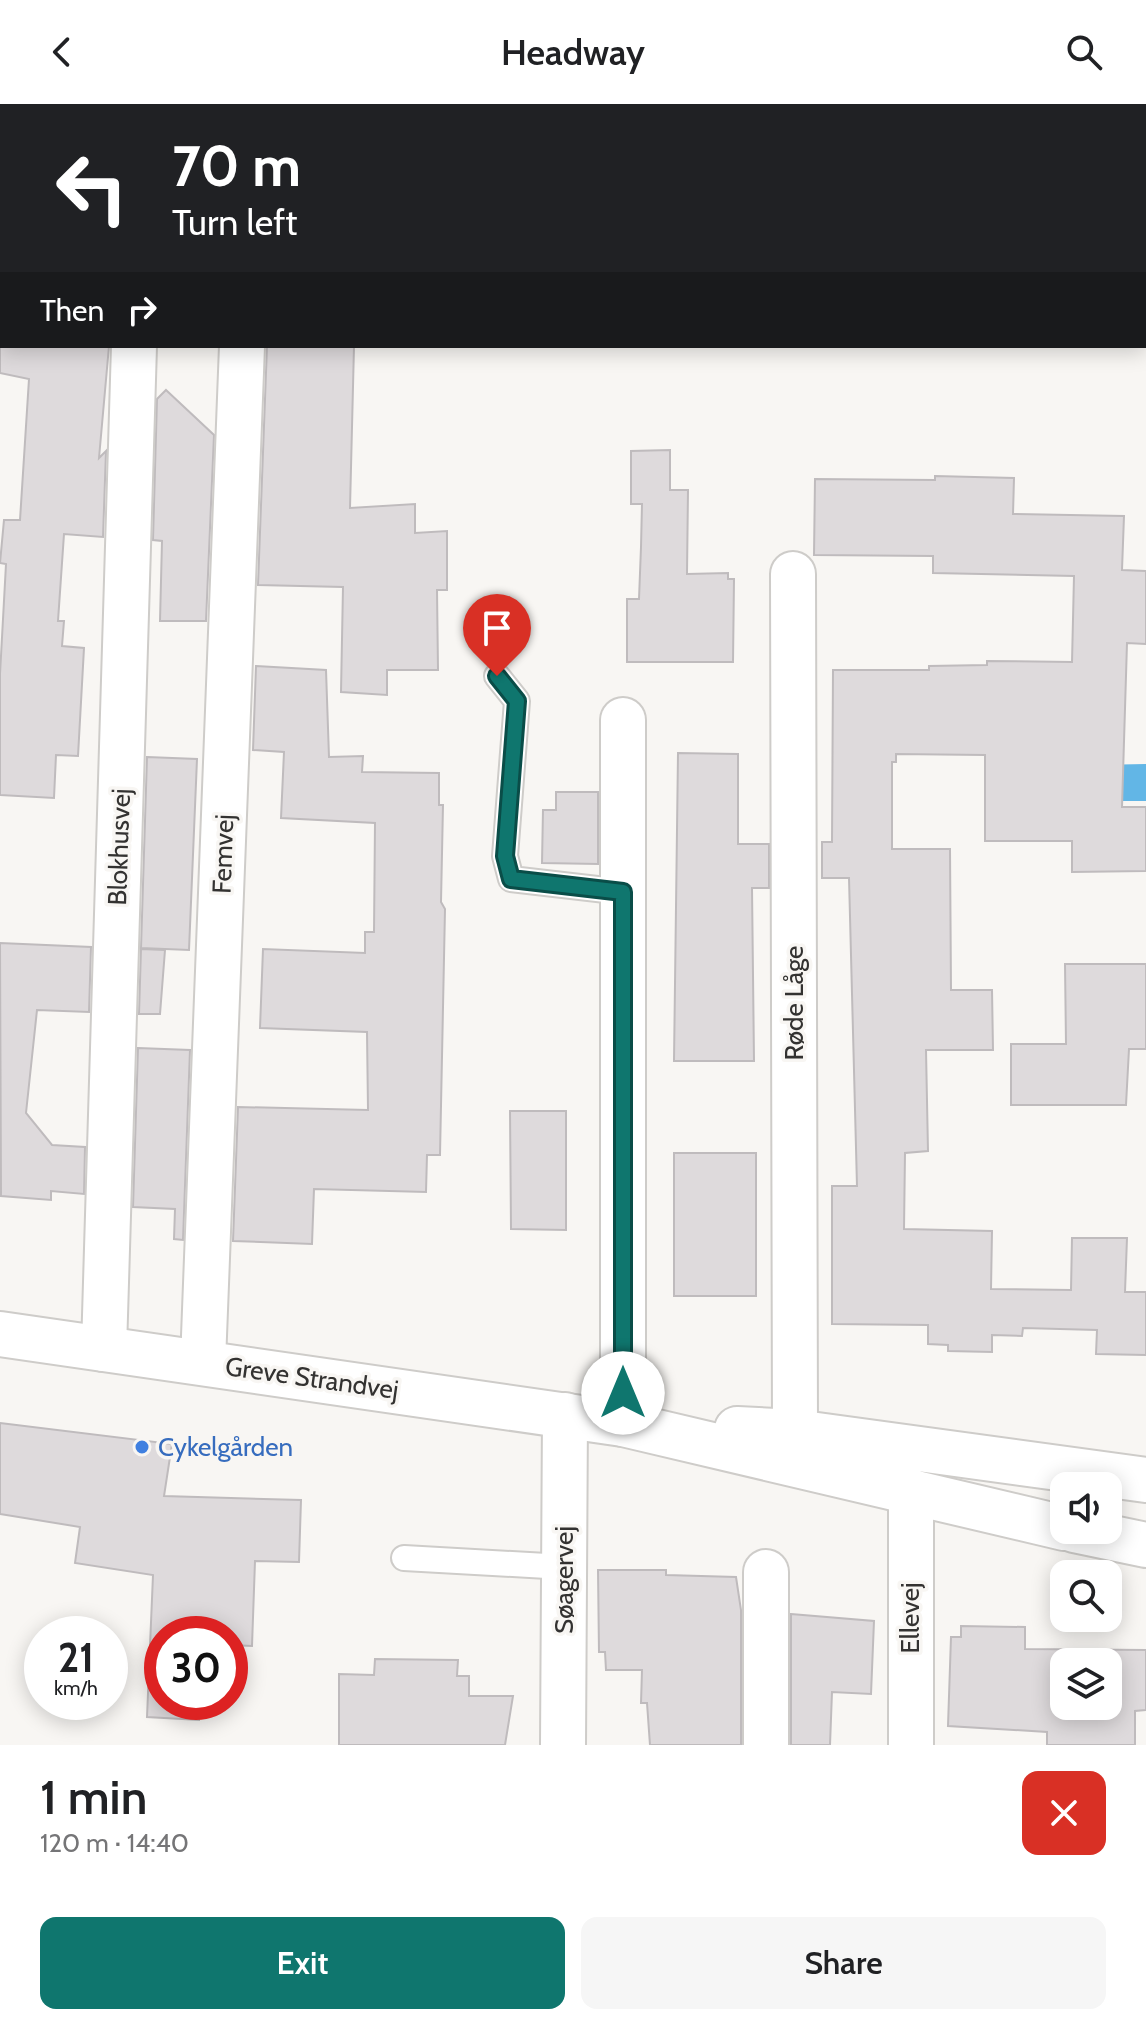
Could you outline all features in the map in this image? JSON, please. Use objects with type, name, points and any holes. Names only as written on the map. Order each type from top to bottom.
[{"type":"street","name":"Blokhusvej","points":[[104,1349],[134,348]]},
{"type":"street","name":"Femvej","points":[[203,1362],[242,348]]},
{"type":"street","name":"Røde Låge","points":[[793,574],[795,1432]]},
{"type":"street","points":[[623,720],[623,1424]]},
{"type":"street","name":"Greve Strandvej","points":[[0,1334],[623,1424],[1050,1525]]},
{"type":"street","name":"Søagervej","points":[[563,1745],[565,1415]]},
{"type":"street","name":"Greve Strandvej","points":[[623,1424],[795,1432],[1146,1480]]},
{"type":"street","name":"Ellevej","points":[[911,1491],[911,1745]]},
{"type":"street","points":[[1122,1540],[1146,1545]]},
{"type":"street","points":[[766,1572],[766,1745]]},
{"type":"lane","points":[[497,676],[517,701],[505,856],[511,879],[623,892]]},
{"type":"lane","points":[[404,1558],[564,1567]]},
{"type":"water","points":[[1146,764],[1146,801],[1122,801],[1095,765]]},
{"type":"building","points":[[0,348],[109,348],[99,458],[106,451],[103,537],[64,534],[58,621],[64,621],[62,646],[84,648],[78,756],[56,755],[54,798],[0,795],[0,674],[6,564],[0,563],[4,520],[20,520],[29,379],[0,373]]},
{"type":"building","points":[[267,348],[354,348],[350,508],[415,504],[415,533],[447,531],[447,590],[437,590],[438,670],[387,670],[387,695],[341,692],[343,587],[258,585]]},
{"type":"building","points":[[166,390],[214,435],[206,621],[160,621],[162,541],[153,540],[157,399]]},
{"type":"building","points":[[670,450],[670,490],[688,490],[687,574],[728,573],[728,579],[734,579],[733,662],[627,662],[627,599],[639,599],[642,504],[631,504],[631,451]]},
{"type":"building","points":[[935,476],[1014,478],[1013,514],[1124,516],[1122,570],[1146,571],[1146,644],[1127,643],[1122,807],[1146,807],[1146,871],[1072,872],[1072,841],[985,841],[985,755],[896,754],[896,762],[892,762],[892,849],[950,849],[951,990],[992,990],[993,1050],[926,1050],[928,1151],[905,1153],[904,1229],[992,1231],[991,1289],[1071,1290],[1072,1238],[1127,1238],[1125,1292],[1146,1292],[1146,1355],[1096,1354],[1097,1330],[1023,1328],[1022,1336],[992,1335],[992,1352],[948,1351],[948,1345],[928,1344],[928,1325],[832,1324],[832,1186],[857,1186],[849,878],[822,878],[822,842],[832,842],[833,670],[929,670],[929,666],[987,665],[987,661],[1072,662],[1074,576],[933,573],[933,556],[814,555],[815,479],[935,480]]},
{"type":"building","points":[[256,666],[326,670],[329,757],[363,756],[362,772],[439,773],[439,805],[443,805],[441,902],[445,909],[440,1155],[427,1155],[426,1192],[314,1189],[312,1244],[233,1241],[238,1107],[368,1110],[367,1032],[260,1028],[263,949],[365,953],[365,932],[374,932],[375,823],[281,818],[284,752],[253,750]]},
{"type":"building","points":[[678,753],[738,754],[738,844],[769,844],[769,888],[752,888],[754,1061],[674,1061]]},
{"type":"building","points":[[147,757],[197,759],[189,950],[141,948]]},
{"type":"building","points":[[556,792],[598,792],[598,864],[542,863],[543,810],[556,810]]},
{"type":"building","points":[[0,943],[91,947],[89,1012],[37,1010],[26,1113],[52,1145],[85,1147],[84,1194],[51,1191],[51,1200],[1,1196]]},
{"type":"building","points":[[141,949],[165,950],[160,1014],[139,1014]]},
{"type":"building","points":[[1065,964],[1146,964],[1146,1049],[1129,1049],[1126,1105],[1011,1105],[1011,1044],[1066,1044]]},
{"type":"building","points":[[138,1048],[190,1050],[183,1240],[174,1239],[175,1209],[133,1207]]},
{"type":"building","points":[[510,1111],[566,1111],[566,1230],[511,1229]]},
{"type":"building","points":[[674,1153],[756,1153],[756,1296],[674,1296]]},
{"type":"building","points":[[0,1423],[172,1444],[164,1496],[301,1500],[299,1562],[255,1561],[252,1646],[248,1646],[248,1616],[151,1616],[153,1575],[75,1563],[80,1527],[0,1514]]},
{"type":"building","points":[[598,1570],[666,1570],[666,1575],[736,1577],[741,1610],[741,1745],[650,1745],[647,1703],[641,1703],[642,1670],[606,1670],[605,1652],[599,1652]]},
{"type":"building","points":[[791,1614],[874,1621],[871,1694],[832,1692],[830,1745],[791,1745]]},
{"type":"building","points":[[961,1626],[1025,1627],[1025,1649],[1050,1649],[1050,1720],[1122,1720],[1122,1650],[1146,1650],[1146,1710],[1135,1711],[1135,1745],[1047,1745],[1047,1732],[948,1726],[951,1637],[961,1637]]},
{"type":"building","points":[[375,1659],[458,1660],[457,1676],[469,1676],[469,1696],[513,1696],[505,1745],[339,1745],[339,1674],[374,1675]]},
{"type":"place","name":"Cykelgården","points":[[142,1447]]},
{"type":"route","points":[[497,676],[517,701],[505,856],[511,879],[623,892],[623,1393]]}]
